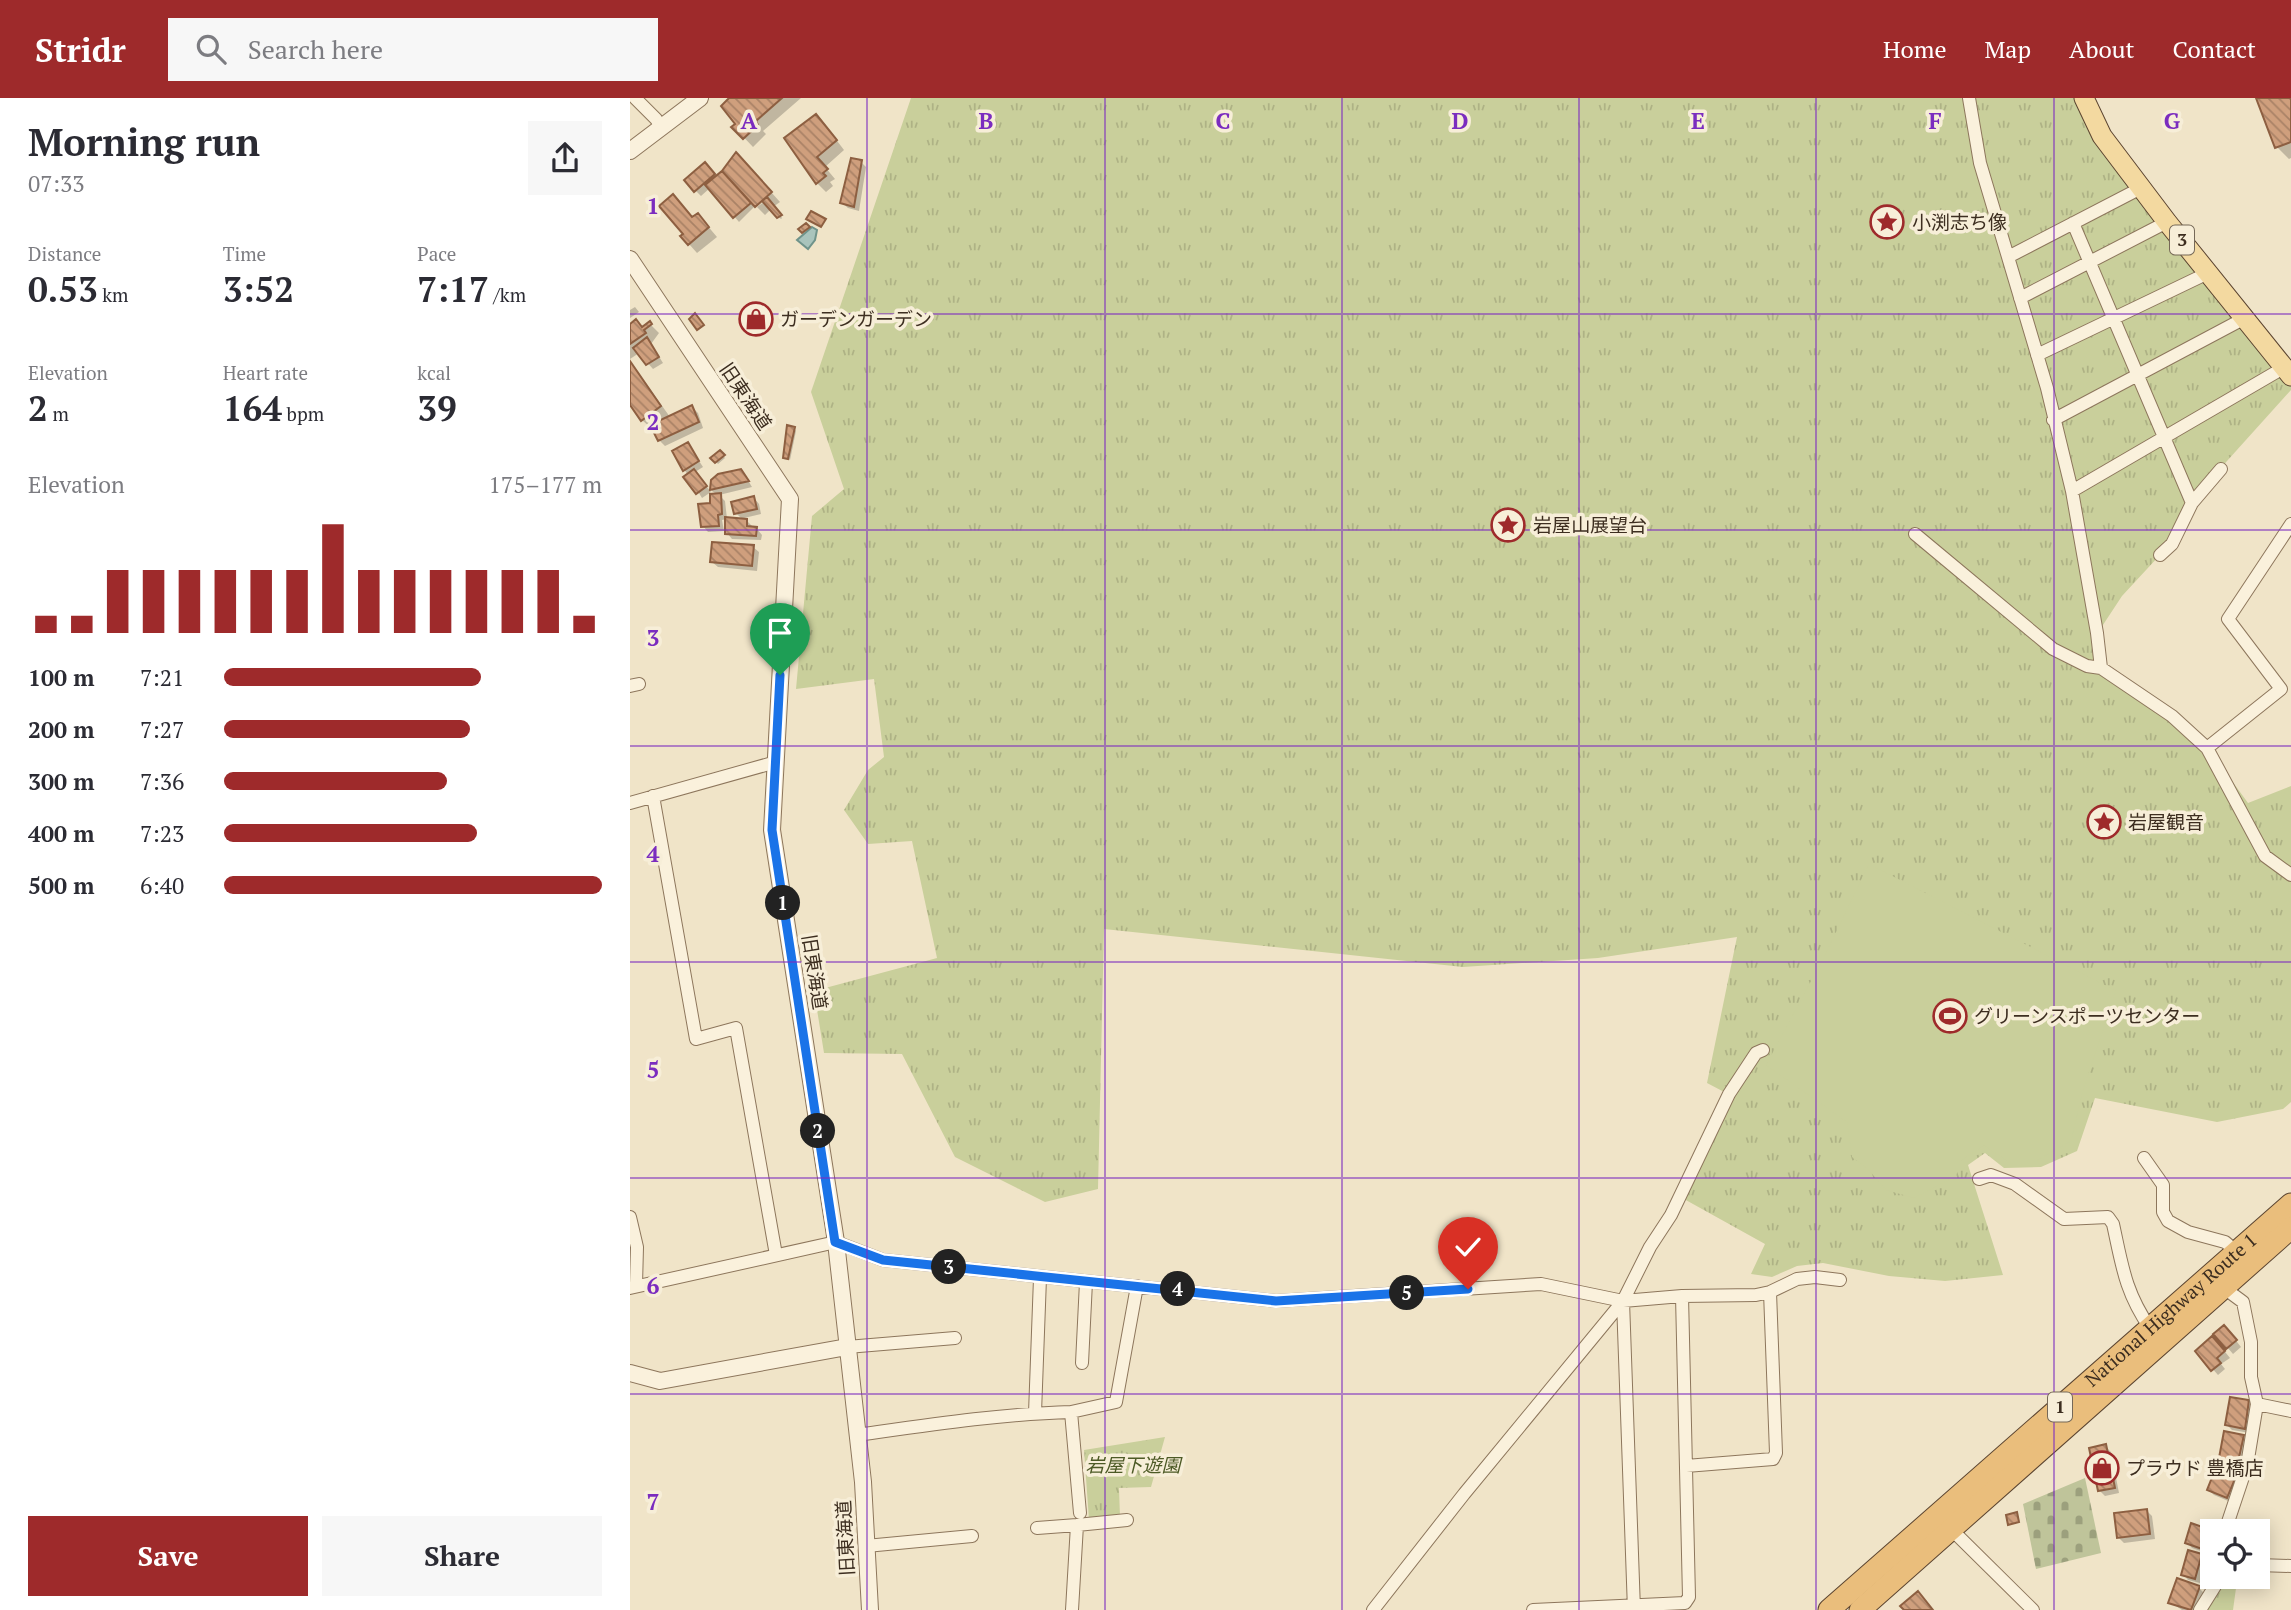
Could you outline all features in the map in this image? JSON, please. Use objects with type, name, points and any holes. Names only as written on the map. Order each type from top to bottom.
[{"type":"highway","name":"National Highway Route 1","points":[[1829,1610],[2291,1204]]},
{"type":"highway","name":"National Highway Route 1","points":[[1860,1610],[2291,1228]]},
{"type":"main road","name":"3","points":[[2084,98],[2102,136],[2167,222],[2288,371]]},
{"type":"street","points":[[635,98],[662,128]]},
{"type":"street","points":[[1969,98],[1980,163],[2037,355],[2072,491],[2101,668]]},
{"type":"street","points":[[630,151],[662,128],[691,101]]},
{"type":"street","points":[[2008,257],[2141,188]]},
{"type":"street","points":[[2020,298],[2167,222]]},
{"type":"street","points":[[2073,223],[2192,503]]},
{"type":"street","name":"旧東海道","points":[[630,259],[790,499],[772,830],[835,1242],[857,1435],[870,1610]]},
{"type":"street","points":[[2037,355],[2208,273]]},
{"type":"street","points":[[2053,420],[2245,318]]},
{"type":"street","points":[[2072,491],[2288,371]]},
{"type":"street","points":[[2160,555],[2172,544],[2192,503],[2221,469]]},
{"type":"street","points":[[2207,748],[2281,690],[2228,619],[2291,524]]},
{"type":"street","points":[[1915,534],[2053,649],[2087,666],[2101,668],[2172,716],[2207,748],[2265,856],[2291,875]]},
{"type":"street","points":[[630,801],[776,762]]},
{"type":"street","points":[[653,796],[696,1040],[736,1028],[776,1255]]},
{"type":"street","points":[[1373,1610],[1464,1494],[1623,1301],[1650,1247],[1671,1215],[1729,1094],[1756,1053],[1763,1050]]},
{"type":"street","points":[[2144,1158],[2156,1171],[2163,1185],[2163,1212],[2168,1221],[2188,1232],[2225,1242],[2237,1252]]},
{"type":"street","points":[[1979,1179],[1991,1175],[2015,1184],[2064,1220],[2108,1217],[2113,1224],[2127,1285],[2135,1306],[2150,1328]]},
{"type":"street","points":[[630,1217],[637,1247],[633,1286],[835,1242],[883,1260],[1276,1301],[1541,1284],[1623,1301],[1770,1292],[1797,1279],[1815,1277],[1840,1280]]},
{"type":"street","points":[[1035,1413],[1040,1278]]},
{"type":"street","points":[[1082,1363],[1086,1282]]},
{"type":"street","points":[[857,1435],[1035,1413],[1071,1412],[1116,1402],[1136,1286]]},
{"type":"street","points":[[2224,1288],[2243,1302],[2251,1342],[2251,1377],[2257,1405],[2247,1465],[2229,1519]]},
{"type":"street","points":[[1686,1466],[1773,1459],[1776,1453],[1770,1292]]},
{"type":"street","points":[[1533,1610],[1685,1603],[1689,1597],[1682,1296]]},
{"type":"street","points":[[1623,1301],[1634,1607]]},
{"type":"street","points":[[630,1373],[660,1381],[847,1347],[955,1338]]},
{"type":"street","points":[[2257,1405],[2291,1411]]},
{"type":"street","points":[[1071,1412],[1078,1519],[1072,1610]]},
{"type":"street","points":[[1037,1528],[1078,1519],[1127,1520]]},
{"type":"street","points":[[1951,1529],[2032,1610]]},
{"type":"street","points":[[866,1546],[972,1536]]},
{"type":"street","points":[[2270,1565],[2291,1566]]},
{"type":"street","points":[[2200,1610],[2213,1589]]},
{"type":"green space","points":[[911,98],[2084,98],[2291,378],[2291,390],[2191,501],[2171,543],[2122,596],[2097,634],[2101,668],[2183,729],[2232,781],[2248,803],[2291,786],[2291,1102],[2283,1109],[2217,1122],[2095,1098],[2077,1151],[2041,1167],[2004,1168],[1985,1153],[1968,1165],[2003,1275],[1945,1281],[1889,1276],[1823,1263],[1797,1266],[1772,1277],[1751,1274],[1765,1244],[1684,1199],[1728,1094],[1707,1083],[1737,937],[1598,958],[1463,967],[1104,929],[1098,1189],[1045,1202],[955,1157],[902,1054],[824,1053],[814,991],[937,958],[912,841],[868,844],[844,810],[868,770],[884,757],[874,679],[796,689],[812,516],[844,489],[811,392]]},
{"type":"green space","name":"グリーンスポーツセンター","points":[[1869,864],[2116,991],[2083,1090],[2071,1141],[2036,1161],[2007,1161],[1984,1145],[1961,1161],[1956,1176],[1914,1198],[1886,1190],[1867,1168],[1852,1157],[1847,1122],[1766,1065],[1825,955]]},
{"type":"green space","name":"岩屋下遊園","points":[[1165,1437],[1151,1487],[1119,1488],[1120,1517],[1089,1520],[1084,1450]]},
{"type":"green space","points":[[2085,1478],[2101,1553],[2036,1569],[2023,1504]]},
{"type":"green space","points":[[2220,1589],[2236,1589],[2233,1610],[2206,1610]]},
{"type":"water","points":[[812,227],[817,230],[815,240],[808,249],[797,240]]},
{"type":"building","points":[[729,98],[782,98],[756,121],[758,125],[743,139],[731,127],[735,124],[721,106]]},
{"type":"building","points":[[2256,98],[2291,98],[2291,142],[2275,148]]},
{"type":"building","points":[[816,114],[837,140],[817,157],[828,169],[823,173],[826,176],[816,184],[784,138]]},
{"type":"building","points":[[736,152],[772,192],[755,207],[722,171]]},
{"type":"building","points":[[851,158],[862,160],[854,207],[840,203]]},
{"type":"building","points":[[705,162],[715,174],[694,192],[684,180]]},
{"type":"building","points":[[722,171],[751,203],[733,218],[705,185]]},
{"type":"building","points":[[673,194],[692,217],[698,213],[709,227],[688,245],[680,236],[683,234],[659,206]]},
{"type":"building","points":[[767,197],[782,215],[777,218],[762,201]]},
{"type":"building","points":[[811,211],[826,219],[821,227],[806,219]]},
{"type":"building","points":[[806,223],[810,227],[802,233],[798,229]]},
{"type":"building","points":[[695,313],[704,325],[697,330],[689,319]]},
{"type":"building","points":[[636,319],[642,327],[650,321],[652,324],[644,330],[646,333],[630,344],[630,324]]},
{"type":"building","points":[[647,337],[659,357],[646,365],[633,348]]},
{"type":"building","points":[[630,361],[661,406],[641,421],[630,405]]},
{"type":"building","points":[[692,405],[699,422],[658,441],[650,425]]},
{"type":"building","points":[[787,425],[795,427],[788,459],[783,458]]},
{"type":"building","points":[[688,442],[699,461],[683,471],[672,451]]},
{"type":"building","points":[[720,450],[725,455],[715,463],[710,458]]},
{"type":"building","points":[[694,469],[707,486],[696,494],[683,477]]},
{"type":"building","points":[[741,469],[749,481],[710,490],[711,480],[718,474]]},
{"type":"building","points":[[721,493],[722,514],[718,515],[719,526],[701,527],[698,504],[710,503],[710,494]]},
{"type":"building","points":[[754,496],[757,509],[734,514],[731,502]]},
{"type":"building","points":[[725,517],[747,519],[747,526],[757,527],[756,536],[725,534]]},
{"type":"building","points":[[712,542],[754,545],[752,566],[710,562]]},
{"type":"building","points":[[2224,1325],[2237,1340],[2226,1349],[2213,1334]]},
{"type":"building","points":[[2212,1336],[2225,1351],[2217,1358],[2221,1363],[2211,1371],[2195,1351]]},
{"type":"building","points":[[2230,1397],[2249,1400],[2245,1429],[2225,1425]]},
{"type":"building","points":[[2224,1431],[2244,1435],[2238,1462],[2219,1458]]},
{"type":"building","name":"プラウド 豊橋店","points":[[2106,1444],[2115,1488],[2098,1491],[2089,1448]]},
{"type":"building","points":[[2215,1470],[2235,1479],[2227,1498],[2207,1490]]},
{"type":"building","points":[[2147,1509],[2150,1534],[2117,1538],[2114,1513]]},
{"type":"building","points":[[2017,1512],[2019,1522],[2008,1525],[2006,1515]]},
{"type":"building","points":[[2191,1523],[2200,1526],[2200,1548],[2185,1543]]},
{"type":"building","points":[[2188,1550],[2200,1553],[2195,1579],[2181,1575]]},
{"type":"building","points":[[2177,1578],[2200,1586],[2191,1610],[2168,1603]]},
{"type":"building","points":[[1918,1591],[1933,1610],[1904,1610],[1900,1606]]},
{"type":"place","name":"小渕志ち像","points":[[1887,222]]},
{"type":"place","name":"ガーデンガーデン","points":[[756,319]]},
{"type":"place","name":"岩屋山展望台","points":[[1508,525]]},
{"type":"place","name":"岩屋観音","points":[[2104,822]]},
{"type":"place","name":"グリーンスポーツセンター","points":[[1950,1016]]},
{"type":"place","name":"プラウド 豊橋店","points":[[2102,1468]]},
{"type":"route","points":[[780,675],[772,830],[835,1242],[883,1260],[1276,1301],[1468,1289]]}]
